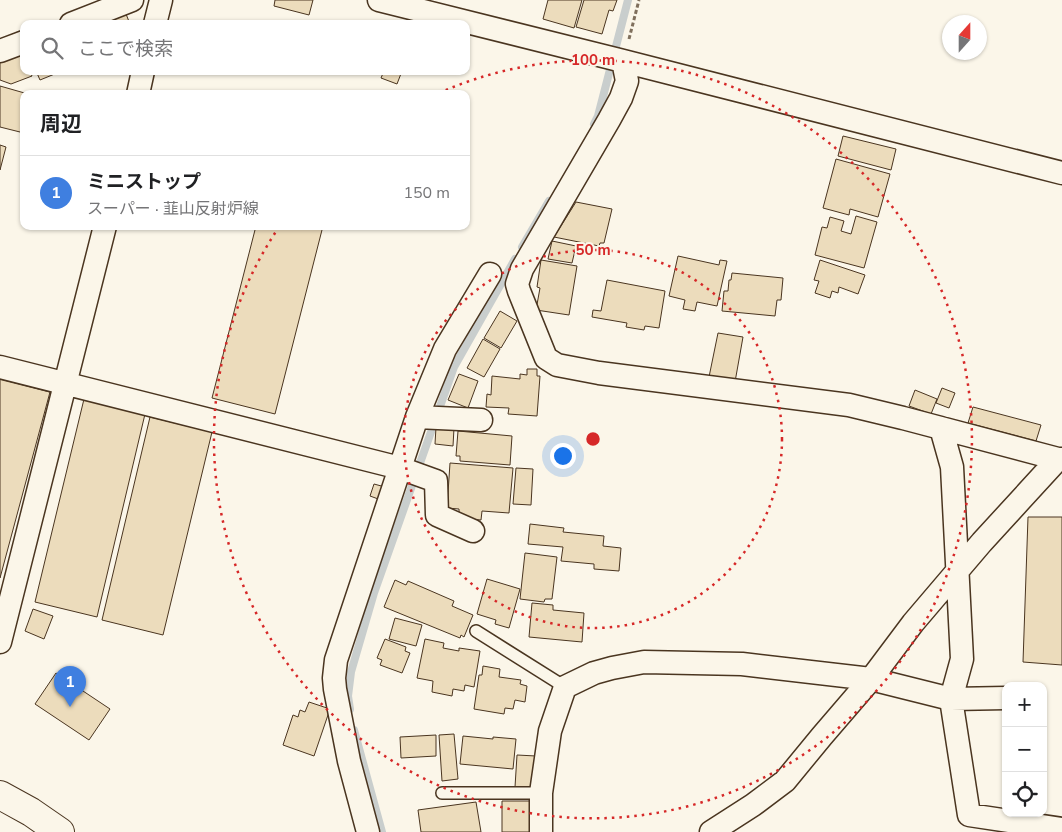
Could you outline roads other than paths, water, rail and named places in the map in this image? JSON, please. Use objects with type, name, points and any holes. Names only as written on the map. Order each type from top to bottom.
[{"type":"main road","points":[[0,795],[31,812],[60,832]]},
{"type":"street","points":[[81,20],[132,0]]},
{"type":"street","points":[[156,20],[161,0]]},
{"type":"street","points":[[379,0],[460,20]]},
{"type":"street","points":[[470,23],[1062,173]]},
{"type":"street","points":[[0,51],[20,44]]},
{"type":"street","points":[[617,59],[627,81],[621,98],[522,269],[517,284],[518,291],[546,358],[557,365],[599,373],[849,405],[1060,459],[913,623],[871,679],[784,781],[753,805],[711,832]]},
{"type":"street","points":[[139,90],[142,75]]},
{"type":"street","points":[[0,642],[104,230]]},
{"type":"street","points":[[368,832],[349,761],[335,689],[336,660],[409,471],[420,417],[444,349],[490,274]]},
{"type":"street","points":[[0,367],[409,471],[436,481],[437,515],[473,531]]},
{"type":"street","points":[[420,417],[480,420]]},
{"type":"street","points":[[941,428],[952,466],[962,659],[952,700],[969,814],[1052,829]]},
{"type":"street","points":[[541,832],[541,794],[550,731],[565,687],[594,673],[644,662],[742,664],[871,679],[952,700],[1002,698]]},
{"type":"lane","points":[[476,631],[565,687]]},
{"type":"lane","points":[[442,793],[541,794]]},
{"type":"waterway","points":[[594,124],[598,116],[628,0]]},
{"type":"waterway","points":[[522,247],[549,201]]},
{"type":"waterway","points":[[350,709],[348,696],[351,672],[374,593],[454,367],[515,259]]},
{"type":"waterway","points":[[354,730],[382,832]]},
{"type":"place","name":"ミニストップ","points":[[70,707]]}]
